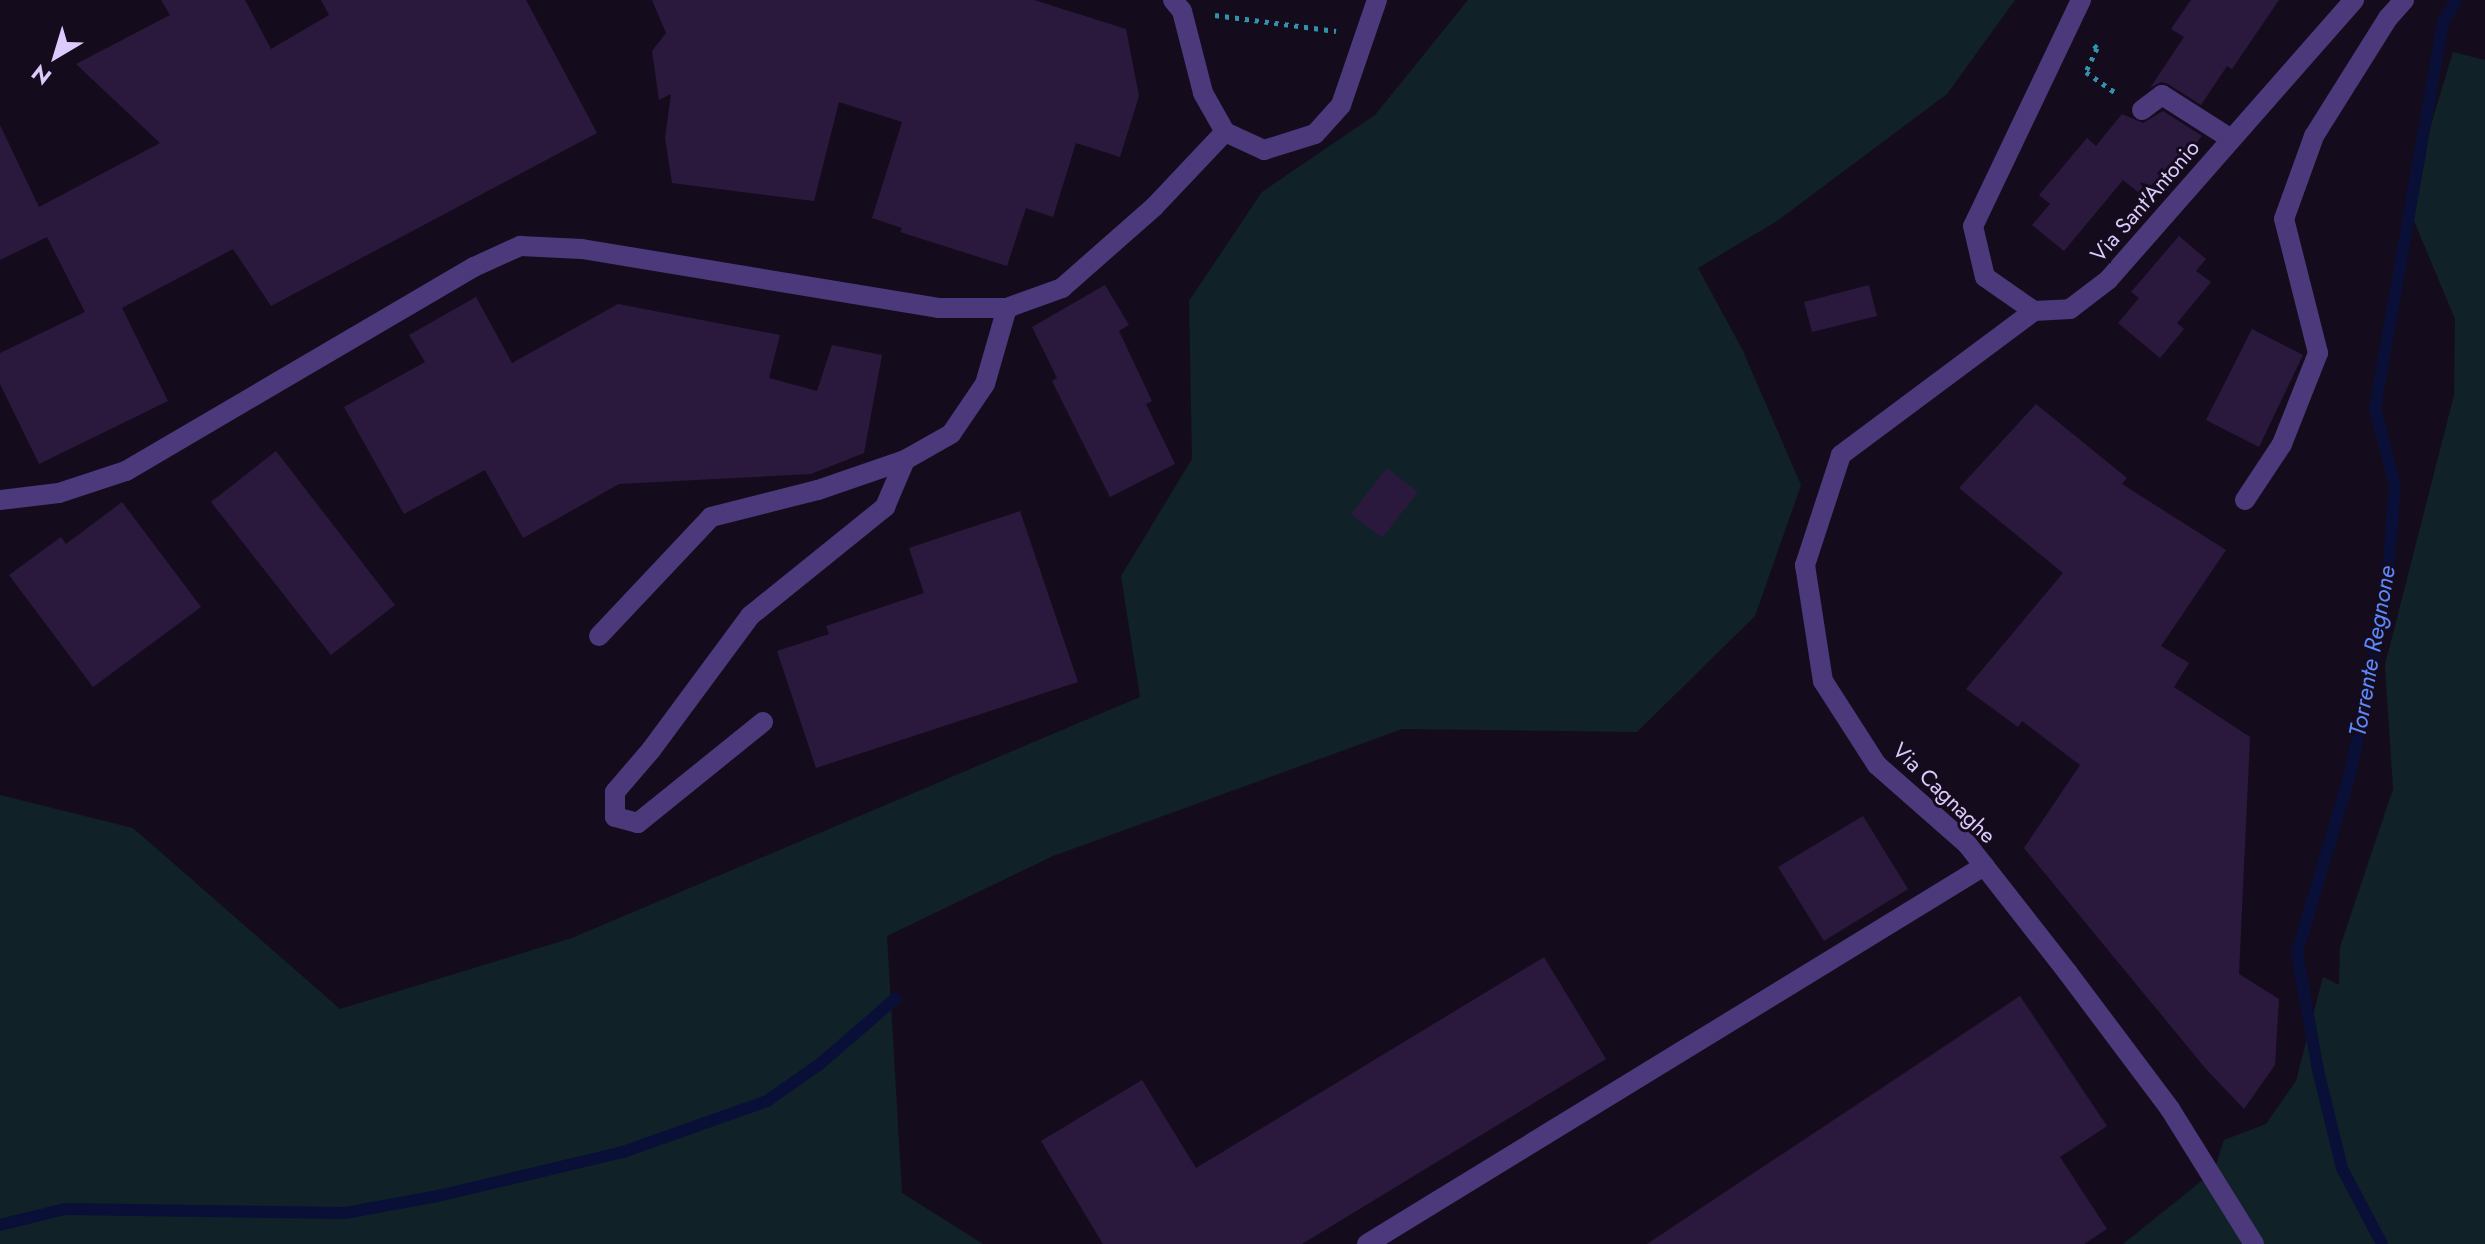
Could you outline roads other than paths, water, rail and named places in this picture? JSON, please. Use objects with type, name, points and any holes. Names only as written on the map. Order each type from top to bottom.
[{"type":"street","points":[[1178,5],[1203,93],[1225,132],[1264,150],[1315,134],[1341,105],[1377,0]]},
{"type":"street","points":[[2034,311],[1985,277],[1973,226],[2081,0]]},
{"type":"street","name":"Via Sant'Antonio","points":[[2034,311],[2070,309],[2108,280],[2354,0]]},
{"type":"street","points":[[2245,500],[2282,444],[2318,353],[2284,219],[2314,136],[2388,18],[2404,0]]},
{"type":"street","points":[[2142,110],[2162,95],[2231,139]]},
{"type":"street","points":[[0,500],[59,493],[126,471],[474,267],[520,246],[582,249],[938,308],[1007,308],[1062,288],[1154,207],[1225,132]]},
{"type":"street","points":[[599,636],[711,517],[818,490],[905,460],[951,434],[985,384],[1007,308]]},
{"type":"street","name":"Via Cagnaghe","points":[[2034,311],[1841,455],[1805,565],[1823,681],[1877,765],[1967,844],[1984,866],[2170,1109],[2254,1244]]},
{"type":"street","points":[[763,722],[638,823],[615,817],[615,792],[651,750],[750,616],[885,507],[905,460]]},
{"type":"street","points":[[1367,1244],[1984,866]]},
{"type":"waterway","name":"Torrente Regnone","points":[[2382,1244],[2342,1168],[2318,1070],[2297,953],[2349,778],[2386,601],[2395,485],[2375,408],[2443,22],[2456,0]]},
{"type":"waterway","points":[[0,1225],[65,1209],[345,1213],[438,1196],[623,1152],[767,1101],[821,1063],[895,999]]}]
